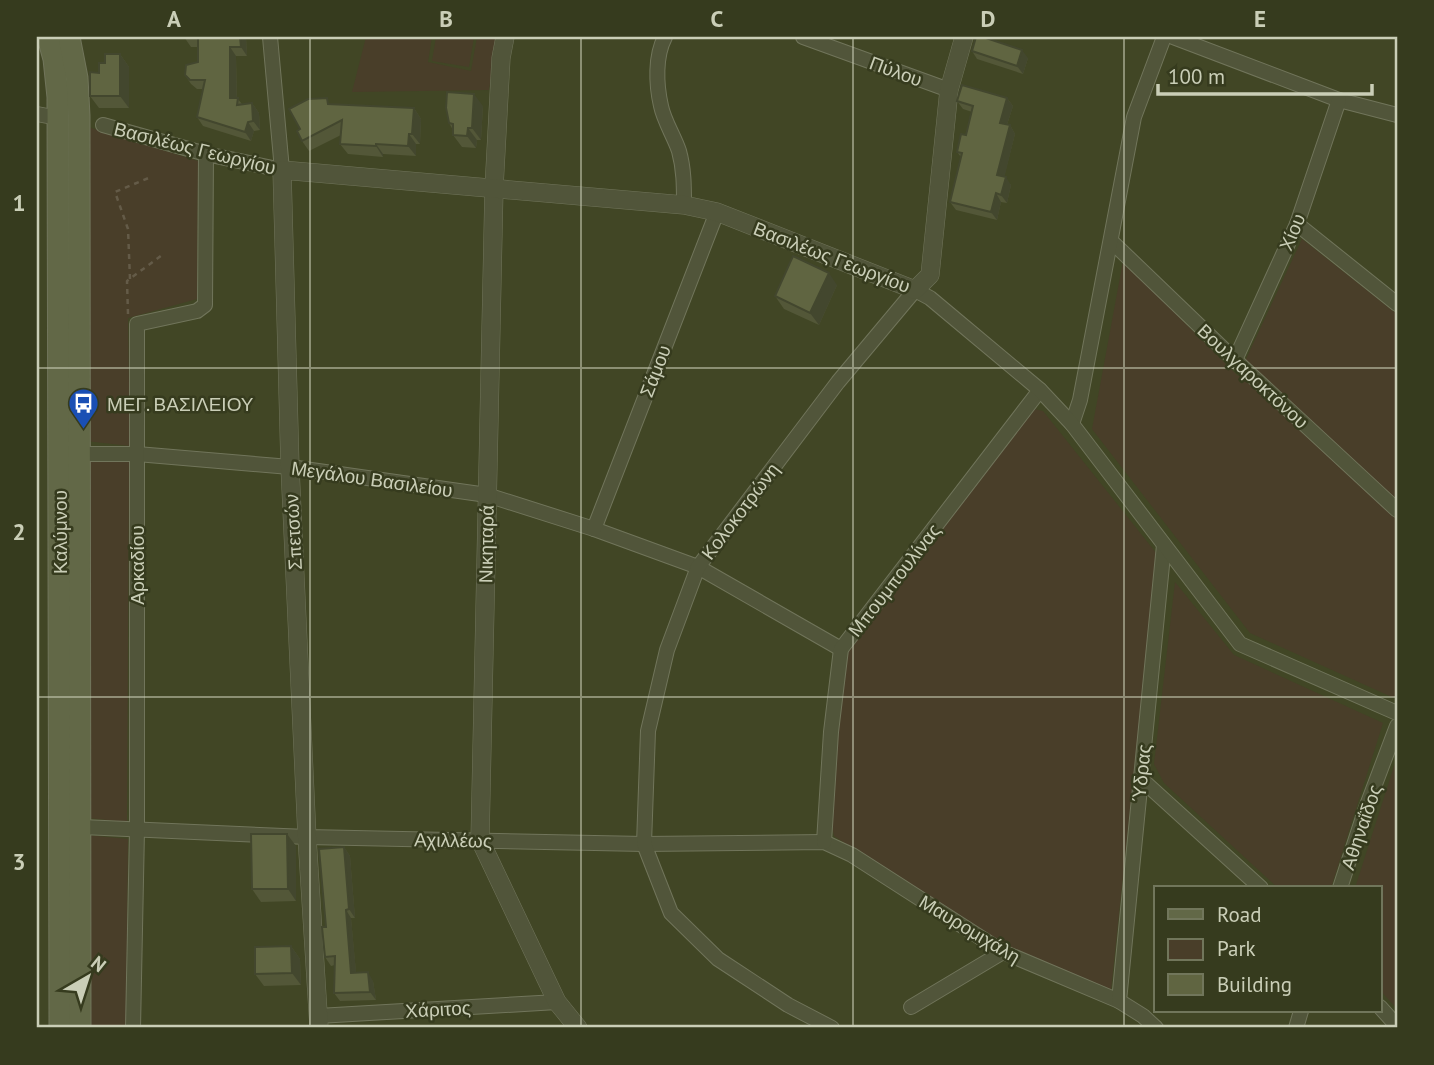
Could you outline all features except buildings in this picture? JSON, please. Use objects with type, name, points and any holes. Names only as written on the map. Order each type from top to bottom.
[{"type":"main road","name":"Καλύμνου","points":[[48,37],[57,82],[47,116],[60,1028]]},
{"type":"main road","name":"Καλύμνου","points":[[69,37],[77,78],[79,116],[82,827],[80,1028]]},
{"type":"street","name":"Σπετσών","points":[[270,37],[282,170],[290,467],[307,837],[319,1022]]},
{"type":"street","name":"Νικηταρά","points":[[505,37],[501,58],[494,188],[481,840],[557,1002],[578,1028]]},
{"type":"street","points":[[665,37],[660,47],[658,74],[661,107],[681,160],[684,205]]},
{"type":"street","name":"Πύλου","points":[[803,37],[949,90]]},
{"type":"street","name":"Κολοκοτρώνη","points":[[832,1028],[788,1005],[718,959],[671,913],[644,844],[648,731],[667,650],[698,567],[838,382],[930,275],[949,90],[964,37]]},
{"type":"street","points":[[1072,424],[1080,400],[1134,117],[1164,37]]},
{"type":"street","points":[[1173,37],[1339,100],[1397,116]]},
{"type":"street","name":"Χίου","points":[[1235,360],[1297,225],[1339,100]]},
{"type":"street","name":"Βασιλέως Γεωργίου","points":[[103,125],[205,154],[282,170],[684,205],[717,212],[915,290],[930,298],[1040,390],[1072,424],[1240,644],[1397,713]]},
{"type":"street","points":[[137,333],[137,324],[197,311],[205,305],[205,154]]},
{"type":"street","name":"Σάμου","points":[[594,529],[717,212]]},
{"type":"street","points":[[1297,225],[1397,304]]},
{"type":"street","name":"Βουλγαροκτόνου","points":[[1111,241],[1397,510]]},
{"type":"street","name":"Αρκαδίου","points":[[133,1028],[137,830],[137,333]]},
{"type":"street","name":"Μπουμπουλίνας","points":[[824,842],[831,732],[841,649],[1040,390]]},
{"type":"street","name":"Μεγάλου Βασιλείου","points":[[80,454],[137,454],[290,467],[487,495],[594,529],[698,567],[841,649]]},
{"type":"street","name":"Ύδρας","points":[[1119,1001],[1164,545]]},
{"type":"street","name":"Αθηναΐδος","points":[[1341,886],[1397,726]]},
{"type":"street","points":[[1140,779],[1259,886]]},
{"type":"street","name":"Αχιλλέως","points":[[82,827],[307,837],[644,844],[824,842]]},
{"type":"street","name":"Μαυρομιχάλη","points":[[824,842],[852,855],[1003,952],[1119,1001],[1156,1028]]},
{"type":"street","points":[[912,1007],[1003,952]]},
{"type":"street","name":"Χάριτος","points":[[319,1022],[557,1002]]},
{"type":"street","points":[[1382,1009],[1397,1026]]},
{"type":"path","points":[[130,279],[128,229],[115,192],[151,177]]},
{"type":"path","points":[[137,333],[127,312],[127,281],[162,255]]},
{"type":"green space","points":[[366,37],[432,37],[428,62],[471,71],[477,37],[497,37],[489,90],[352,92]]},
{"type":"green space","points":[[436,37],[474,37],[469,67],[432,61]]},
{"type":"green space","points":[[88,127],[198,161],[197,299],[128,318],[130,446],[86,441]]},
{"type":"green space","points":[[1302,239],[1397,314],[1397,690],[1394,698],[1250,633],[1092,429],[1123,261],[1238,376]]},
{"type":"green space","points":[[1034,409],[1043,411],[1157,554],[1111,990],[1005,949],[834,836],[830,815],[847,653]]},
{"type":"green space","points":[[85,459],[129,462],[127,822],[87,818]]},
{"type":"green space","points":[[1175,582],[1234,655],[1383,723],[1332,886],[1276,886],[1164,783],[1154,764]]},
{"type":"green space","points":[[1397,757],[1397,1009],[1382,992],[1382,886],[1356,886]]},
{"type":"green space","points":[[86,835],[128,839],[126,1028],[87,1028]]},
{"type":"place","name":"ΜΕΓ. ΒΑΣΙΛΕΙΟΥ","points":[[84,431]]}]
